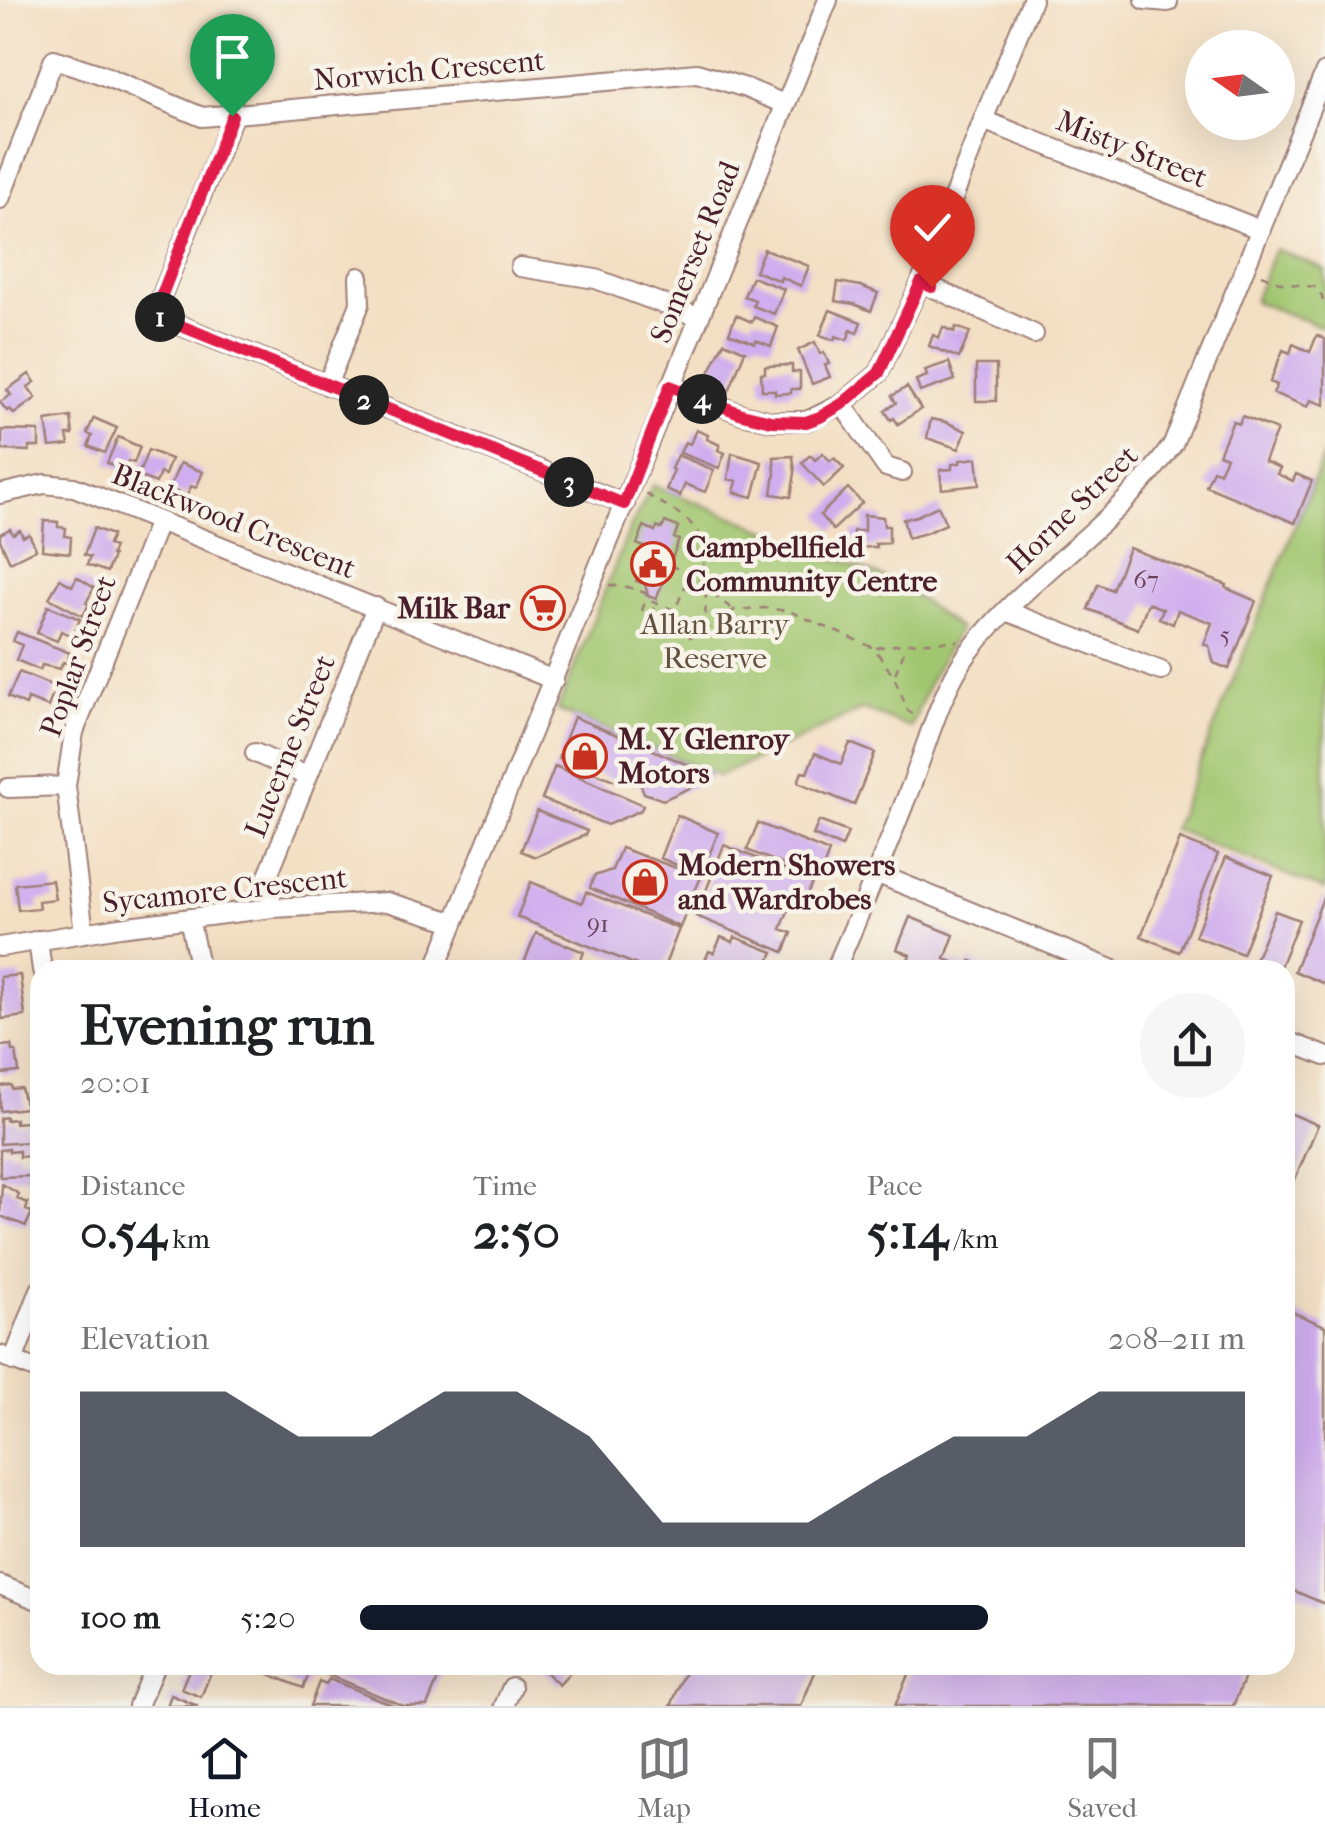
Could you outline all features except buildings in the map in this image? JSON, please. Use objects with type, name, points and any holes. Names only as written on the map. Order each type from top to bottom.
[{"type":"street","name":"Somerset Road","points":[[439,960],[828,0]]},
{"type":"street","points":[[670,386],[742,414],[771,421],[806,422],[842,404],[879,373],[921,282],[1032,0]]},
{"type":"street","points":[[1145,0],[1168,2]]},
{"type":"street","name":"Norwich Crescent","points":[[0,199],[54,60],[100,74],[202,117],[697,73],[784,104]]},
{"type":"street","name":"Horne Street","points":[[839,960],[878,874],[957,672],[1006,611],[1162,459],[1181,428],[1325,72]]},
{"type":"street","points":[[232,116],[154,315],[624,504]]},
{"type":"street","name":"Misty Street","points":[[983,120],[1261,230]]},
{"type":"street","points":[[520,267],[596,280],[698,317]]},
{"type":"street","points":[[327,385],[360,304],[358,277]]},
{"type":"street","points":[[921,282],[1034,334]]},
{"type":"street","points":[[842,404],[886,467],[902,472]]},
{"type":"street","name":"Blackwood Crescent","points":[[0,494],[44,484],[74,486],[554,680]]},
{"type":"street","name":"Poplar Street","points":[[84,933],[66,786],[74,732],[159,521]]},
{"type":"street","name":"Lucerne Street","points":[[272,908],[268,875],[376,607]]},
{"type":"street","points":[[1006,611],[1161,671]]},
{"type":"street","points":[[255,754],[307,776]]},
{"type":"street","points":[[8,788],[66,786]]},
{"type":"street","points":[[878,874],[1089,960]]},
{"type":"street","name":"Sycamore Crescent","points":[[0,947],[272,908],[387,902],[454,922]]},
{"type":"street","points":[[188,918],[198,960]]},
{"type":"street","points":[[38,940],[41,960]]},
{"type":"street","points":[[1295,1044],[1325,1056]]},
{"type":"street","points":[[7,1358],[30,1311]]},
{"type":"street","points":[[0,1585],[30,1597]]},
{"type":"street","points":[[138,1706],[151,1675]]},
{"type":"street","points":[[504,1706],[512,1686]]},
{"type":"path","points":[[1246,269],[1314,288],[1325,306]]},
{"type":"path","points":[[632,485],[697,531],[706,583],[705,630]]},
{"type":"path","points":[[670,565],[706,583],[734,610],[789,611],[874,648],[894,677],[908,711],[934,727]]},
{"type":"path","points":[[594,580],[605,585],[628,586],[645,593],[650,601],[675,610],[690,575]]},
{"type":"path","points":[[642,611],[647,596]]},
{"type":"path","points":[[651,615],[656,603]]},
{"type":"path","points":[[666,621],[671,609]]},
{"type":"path","points":[[672,631],[691,636],[727,618],[734,610]]},
{"type":"path","points":[[874,648],[979,640]]},
{"type":"path","points":[[894,677],[907,643]]},
{"type":"green space","points":[[1275,249],[1325,269],[1325,328],[1254,301]]},
{"type":"green space","points":[[1325,452],[1325,890],[1173,829]]},
{"type":"green space","name":"Allan Barry Reserve","points":[[653,485],[898,583],[959,629],[931,678],[911,728],[863,709],[719,776],[557,710],[630,528]]},
{"type":"place","name":"Campbellfield Community Centre","points":[[653,564]]},
{"type":"place","name":"Milk Bar","points":[[543,608]]},
{"type":"place","name":"M. Y Glenroy Motors","points":[[585,756]]},
{"type":"place","name":"Modern Showers and Wardrobes","points":[[645,882]]},
{"type":"route","points":[[232,116],[154,315],[624,504],[670,386],[771,421],[806,422],[820,417],[879,373],[921,282],[932,287]]}]
